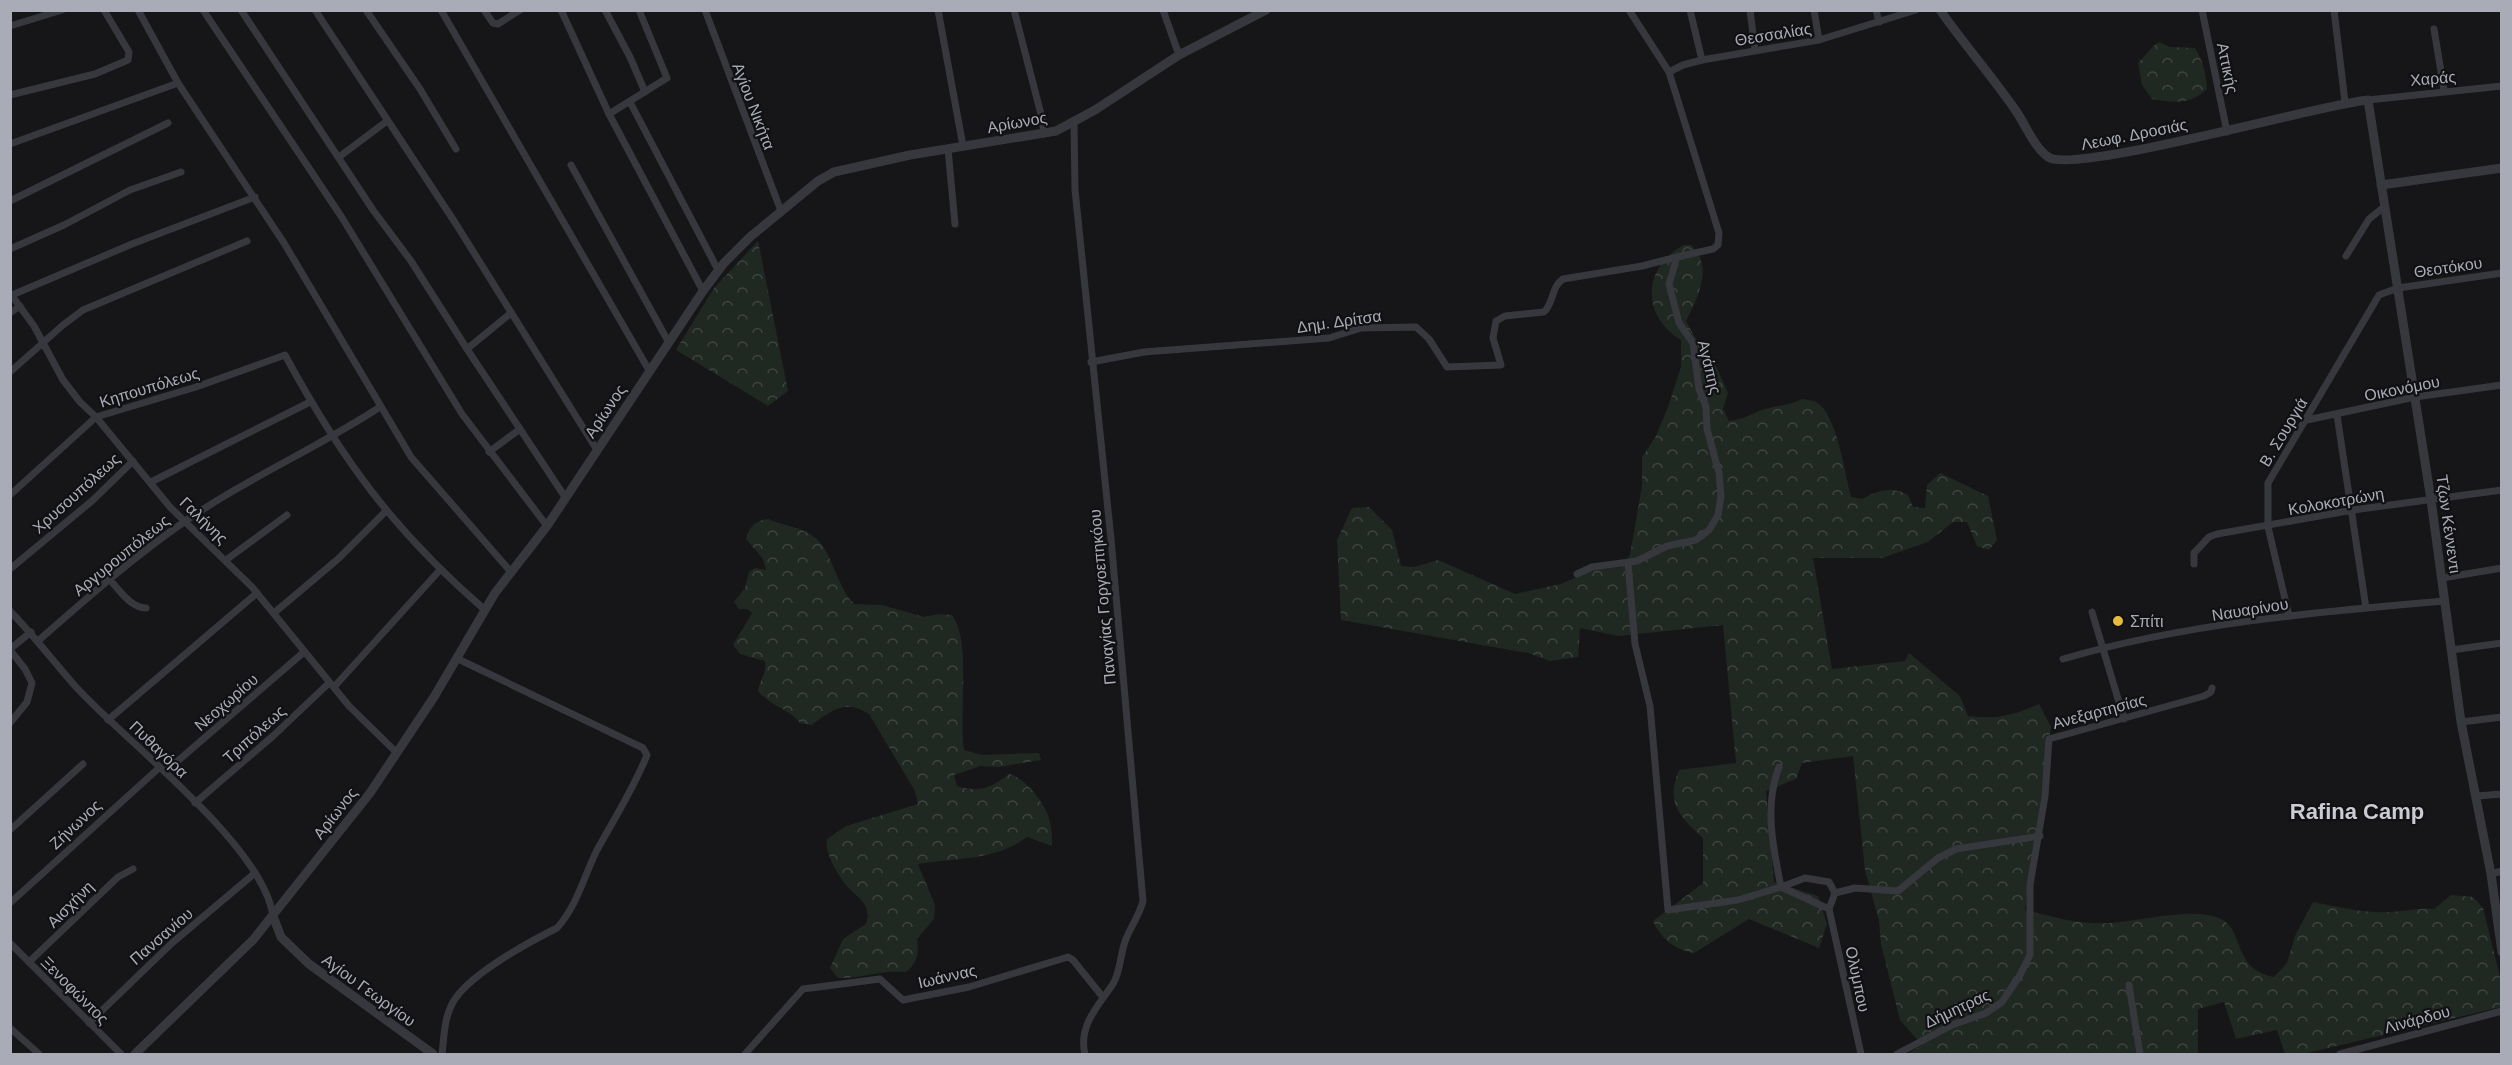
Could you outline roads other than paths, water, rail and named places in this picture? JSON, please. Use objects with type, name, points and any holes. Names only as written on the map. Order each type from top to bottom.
[{"type":"street","points":[[10,26],[62,10]]},
{"type":"street","points":[[10,95],[95,74],[128,60],[129,52],[104,10]]},
{"type":"street","points":[[138,10],[178,83],[255,197],[411,457],[511,572]]},
{"type":"street","points":[[203,10],[341,216],[462,414],[547,526]]},
{"type":"street","points":[[241,10],[373,210],[411,261],[565,497]]},
{"type":"street","points":[[315,10],[511,312],[597,450]]},
{"type":"street","points":[[366,10],[420,88],[456,149]]},
{"type":"street","points":[[441,10],[650,372]]},
{"type":"street","points":[[484,10],[495,24],[516,11]]},
{"type":"street","points":[[561,10],[609,114],[703,291]]},
{"type":"street","points":[[605,10],[630,57],[645,92]]},
{"type":"street","points":[[609,114],[664,82],[667,75],[639,10]]},
{"type":"street","name":"Αγίου Νικήτα","points":[[705,10],[780,211]]},
{"type":"street","points":[[938,10],[963,147]]},
{"type":"street","points":[[1014,10],[1042,118],[1044,134]]},
{"type":"street","points":[[1163,10],[1179,55]]},
{"type":"street","name":"Αρίωνος","points":[[135,1054],[253,940],[370,793],[485,610],[547,526],[703,291],[718,270],[780,211],[834,172],[948,149],[1044,134],[1074,122],[1179,55],[1266,10]]},
{"type":"street","points":[[1629,10],[1670,72],[1719,240],[1713,249],[1677,257]]},
{"type":"street","points":[[1690,10],[1702,60]]},
{"type":"street","points":[[1750,10],[1755,50]]},
{"type":"street","points":[[1814,10],[1819,40]]},
{"type":"street","points":[[1876,10],[1879,22]]},
{"type":"street","name":"Θεσσαλίας","points":[[1670,72],[1683,65],[1702,60],[1819,40],[1916,10]]},
{"type":"street","name":"Λεωφ. Δροσιάς","points":[[1940,10],[2049,158],[2068,161],[2091,158],[2228,132],[2345,102],[2368,100]]},
{"type":"street","name":"Αττικής","points":[[2202,10],[2228,132]]},
{"type":"street","points":[[2334,10],[2345,102]]},
{"type":"street","points":[[2434,29],[2444,90]]},
{"type":"street","points":[[10,144],[178,83]]},
{"type":"street","name":"Χαράς","points":[[2368,100],[2444,90],[2502,86]]},
{"type":"street","name":"Τζων Κέννεντι","points":[[2368,100],[2431,500],[2461,722],[2491,874],[2502,952]]},
{"type":"street","points":[[630,102],[718,270]]},
{"type":"street","points":[[339,158],[387,121]]},
{"type":"street","name":"Παναγίας Γοργοεπηκόου","points":[[1074,122],[1075,190],[1111,539],[1143,901],[1140,915],[1125,940],[1113,983],[1102,996],[1086,1026],[1082,1043],[1085,1054]]},
{"type":"street","points":[[10,201],[168,123]]},
{"type":"street","points":[[948,149],[955,224]]},
{"type":"street","points":[[570,165],[669,343]]},
{"type":"street","points":[[2381,185],[2502,168]]},
{"type":"street","points":[[10,249],[64,225],[130,190],[181,172]]},
{"type":"street","points":[[11,294],[255,197]]},
{"type":"street","points":[[2346,256],[2369,219],[2385,207]]},
{"type":"street","points":[[10,372],[83,310],[247,241]]},
{"type":"street","name":"Δημ. Δρίτσα","points":[[1091,362],[1144,352],[1329,338],[1361,328],[1416,327],[1429,339],[1447,367],[1501,365],[1493,338],[1496,321],[1505,316],[1544,312],[1551,304],[1556,285],[1563,279],[1642,266],[1677,257]]},
{"type":"street","name":"Αγάπης","points":[[1577,574],[1592,567],[1628,563],[1666,546],[1696,540],[1709,530],[1718,515],[1721,496],[1719,472],[1707,429],[1706,407],[1695,372],[1693,343],[1679,323],[1668,284],[1677,257]]},
{"type":"street","name":"Θεοτόκου","points":[[2398,288],[2502,273]]},
{"type":"street","name":"Β. Σουργιά","points":[[2289,616],[2268,527],[2268,483],[2379,295],[2398,288]]},
{"type":"street","name":"Γαλήνης","points":[[11,294],[63,381],[80,402],[96,417],[185,521],[257,593],[331,685],[397,753]]},
{"type":"street","points":[[10,313],[20,306]]},
{"type":"street","points":[[467,349],[511,312]]},
{"type":"street","name":"Κηπουπόλεως","points":[[10,495],[96,417],[196,387],[285,355],[310,402]]},
{"type":"street","name":"Οικονόμου","points":[[2307,420],[2415,397],[2502,385]]},
{"type":"street","points":[[151,482],[310,402],[332,438],[385,512],[439,571],[485,610]]},
{"type":"street","name":"Αργυρουπόλεως","points":[[39,640],[108,578],[185,521],[300,453],[332,438],[380,407]]},
{"type":"street","points":[[2337,415],[2366,608]]},
{"type":"street","points":[[489,452],[520,429]]},
{"type":"street","name":"Χρυσουπόλεως","points":[[10,570],[93,500],[132,461]]},
{"type":"street","name":"Κολοκοτρώνη","points":[[2194,564],[2194,553],[2211,536],[2353,510],[2502,490]]},
{"type":"street","points":[[274,613],[338,559],[385,512]]},
{"type":"street","points":[[226,560],[287,515]]},
{"type":"street","points":[[1628,563],[1635,644],[1650,706],[1668,910],[1738,900],[1805,878],[1829,882],[1835,893],[1829,909],[1780,887]]},
{"type":"street","points":[[2442,578],[2502,568]]},
{"type":"street","name":"Τριπόλεως","points":[[195,804],[331,685],[439,571]]},
{"type":"street","points":[[108,578],[131,603],[137,607],[146,608]]},
{"type":"street","points":[[108,720],[257,593]]},
{"type":"street","name":"Ναυαρίνου","points":[[2063,659],[2102,648],[2289,616],[2445,601]]},
{"type":"street","name":"Πυθαγόρα","points":[[10,611],[39,640],[76,687],[222,831],[255,873],[271,902],[273,916]]},
{"type":"street","points":[[2092,612],[2124,719]]},
{"type":"street","points":[[10,723],[27,702],[32,683],[25,669],[10,650],[31,632]]},
{"type":"street","points":[[2451,650],[2502,643]]},
{"type":"street","name":"Νεοχωρίου","points":[[162,770],[304,652]]},
{"type":"street","points":[[442,1054],[446,1023],[453,1001],[485,970],[557,928],[566,918],[597,851],[647,755],[643,748],[456,658]]},
{"type":"street","name":"Ανεξαρτησίας","points":[[2040,836],[2049,739],[2204,696],[2211,692],[2212,688]]},
{"type":"street","points":[[2461,722],[2502,717]]},
{"type":"street","points":[[10,830],[83,764]]},
{"type":"street","points":[[1779,767],[1772,787],[1771,821],[1780,887]]},
{"type":"street","name":"Ζήνωνος","points":[[10,903],[162,770]]},
{"type":"street","points":[[2477,796],[2502,794]]},
{"type":"street","points":[[1835,893],[1855,888],[1882,892],[1898,891],[1938,858],[1956,849],[2040,836]]},
{"type":"street","name":"Δήμητρας","points":[[1897,1054],[1952,1025],[1986,1013],[2002,1002],[2012,990],[2030,955],[2030,885],[2040,836]]},
{"type":"street","name":"Αισχήνη","points":[[29,962],[118,877],[133,869]]},
{"type":"street","points":[[2491,874],[2502,871]]},
{"type":"street","name":"Πανσανίου","points":[[89,1023],[172,943],[255,873]]},
{"type":"street","name":"Ολύμπου","points":[[1829,909],[1861,1054]]},
{"type":"street","name":"Αγίου Γεωργίου","points":[[273,916],[282,937],[309,964],[433,1054]]},
{"type":"street","name":"Ξενοφώντος","points":[[10,943],[121,1054]]},
{"type":"street","name":"Ιωάννας","points":[[745,1054],[802,989],[880,979],[903,1000],[969,987],[1068,957],[1102,996]]},
{"type":"street","points":[[2128,985],[2140,1054]]},
{"type":"street","name":"Λινάρδου","points":[[2340,1054],[2502,1011]]},
{"type":"street","points":[[10,1028],[39,1054]]},
{"type":"place","name":"Σπίτι","points":[[2118,621]]},
{"type":"district","name":"Rafina Camp","points":[[2357,811]]}]
